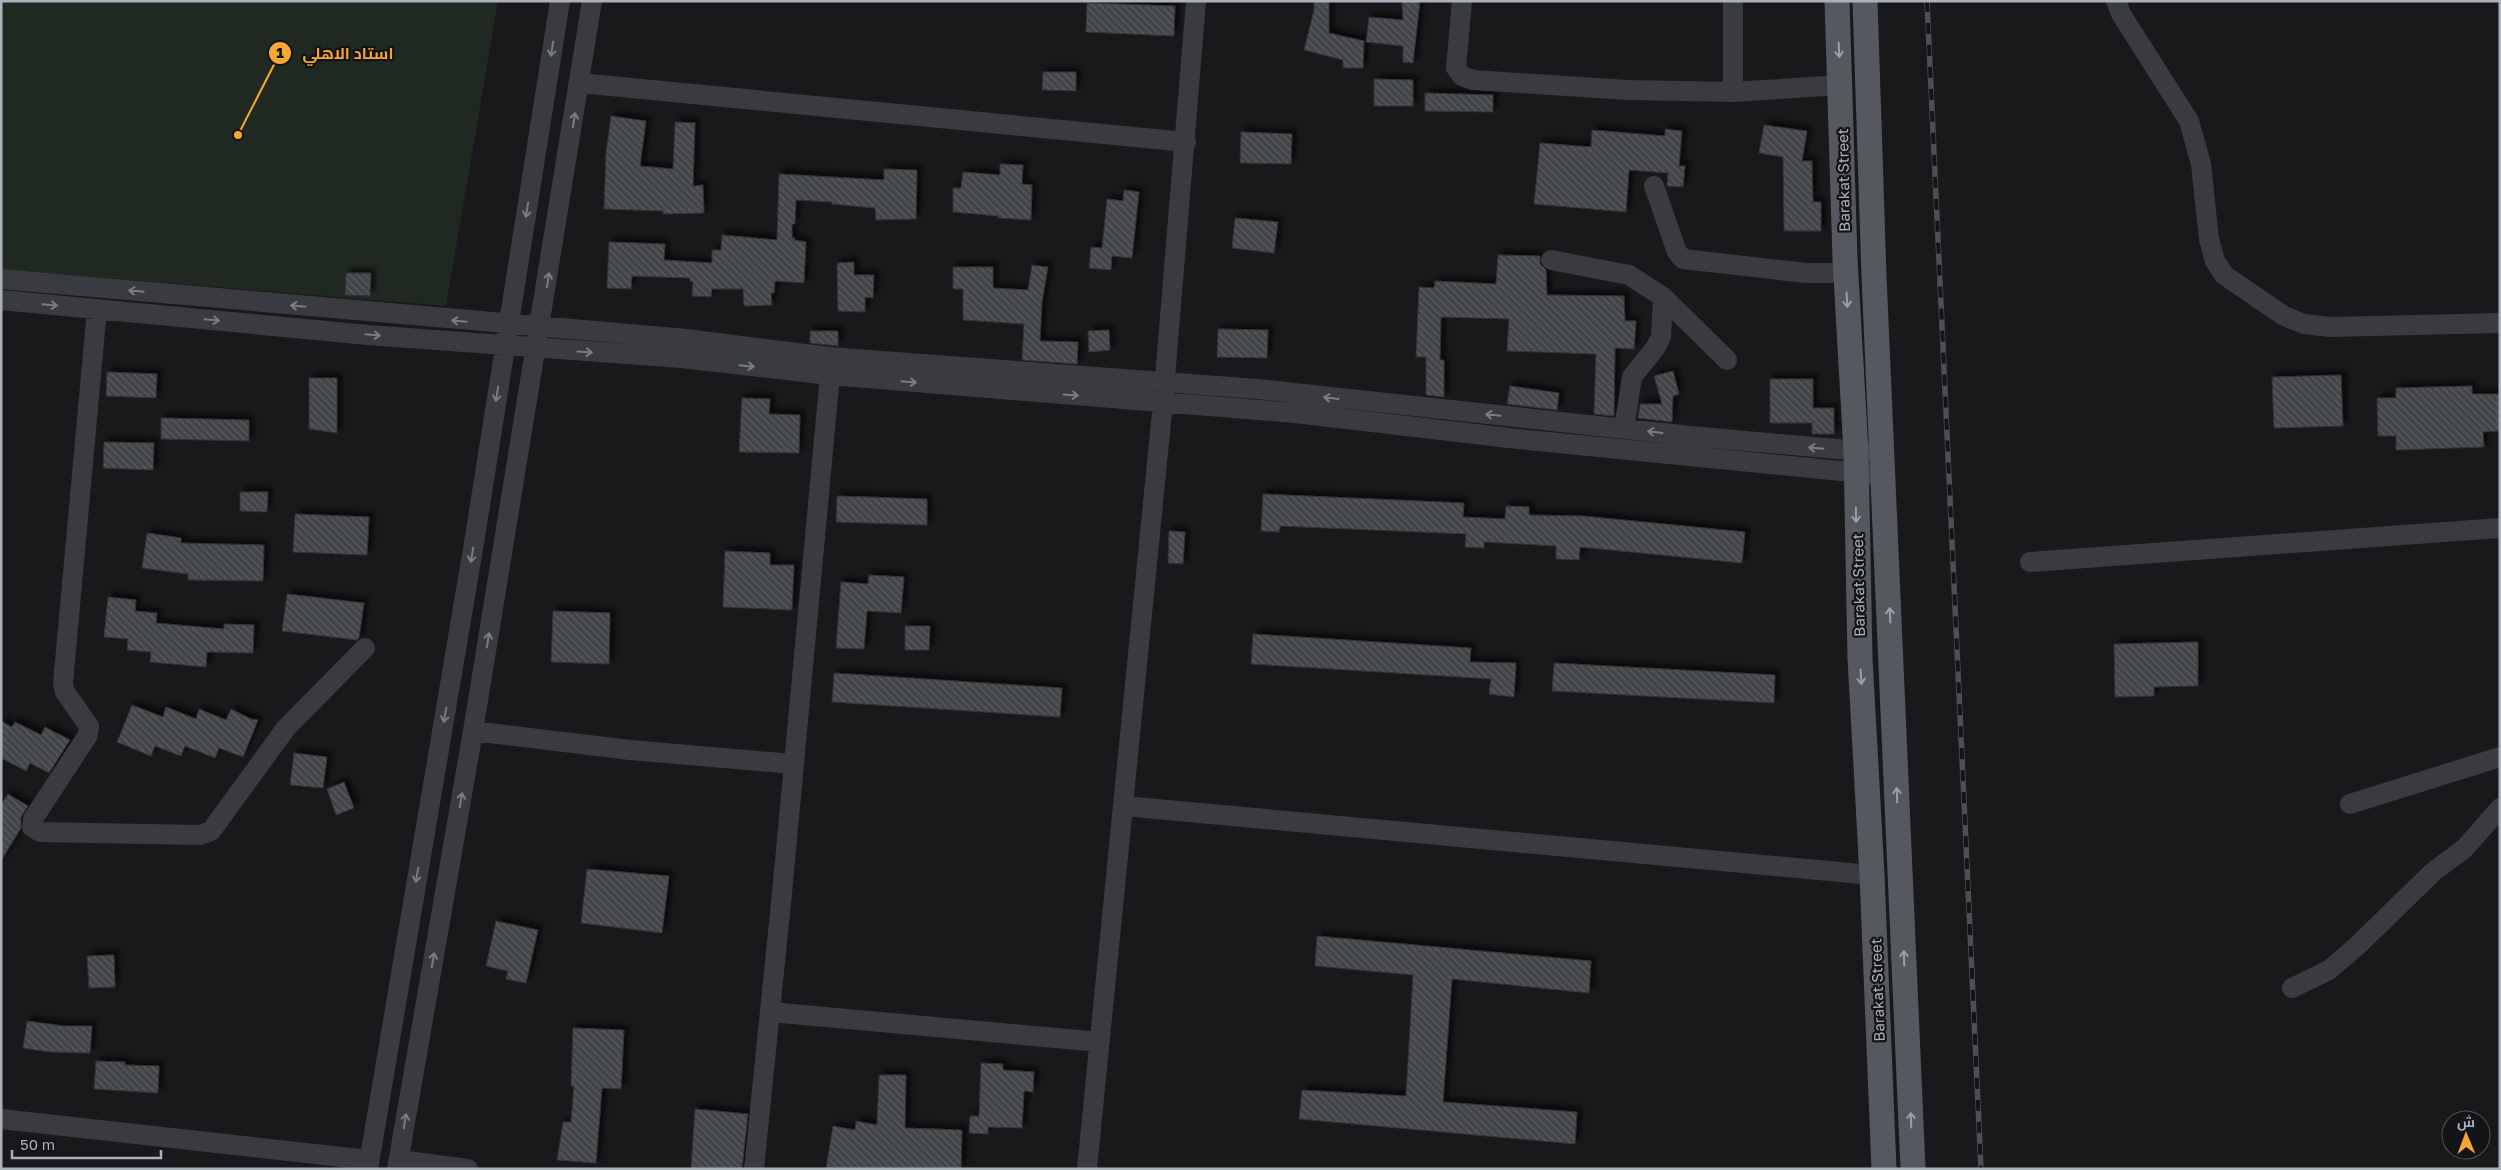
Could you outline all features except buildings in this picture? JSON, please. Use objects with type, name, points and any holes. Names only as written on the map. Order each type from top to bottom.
[{"type":"main road","name":"Barakat Street","points":[[1837,1],[1846,273],[1856,462],[1860,658],[1872,874],[1884,1169]]},
{"type":"main road","name":"Barakat Street","points":[[1865,1],[1913,1169]]},
{"type":"street","points":[[1,1120],[368,1165],[470,561],[560,1]]},
{"type":"street","points":[[468,1169],[398,1164],[537,349],[592,1]]},
{"type":"street","points":[[1087,1169],[1165,381],[1196,1]]},
{"type":"street","points":[[1462,1],[1456,68],[1462,76],[1473,80],[1628,90],[1733,92],[1841,85]]},
{"type":"street","points":[[1733,1],[1733,92]]},
{"type":"street","points":[[2116,1],[2121,14],[2189,121],[2201,164],[2209,239],[2214,261],[2224,275],[2284,316],[2304,324],[2330,327],[2500,322]]},
{"type":"street","points":[[580,84],[1186,142]]},
{"type":"street","points":[[1654,186],[1677,252],[1683,258],[1806,273],[1846,273]]},
{"type":"street","points":[[1551,260],[1629,275],[1663,297],[1727,360]]},
{"type":"street","points":[[1,279],[540,328],[686,339],[829,357],[1165,381],[1624,428],[1883,465]]},
{"type":"street","points":[[1624,428],[1632,377],[1656,347],[1661,337],[1663,297]]},
{"type":"street","points":[[1,300],[537,349],[681,358],[830,375],[1294,413],[1518,439],[1856,462]]},
{"type":"street","points":[[97,310],[63,683],[66,692],[89,726],[88,735],[33,819],[32,827],[40,832],[200,836],[211,831],[286,728],[365,648]]},
{"type":"street","points":[[754,1169],[830,375]]},
{"type":"street","points":[[2030,562],[2500,528]]},
{"type":"street","points":[[473,731],[630,750],[793,764]]},
{"type":"street","points":[[2350,804],[2500,757]]},
{"type":"street","points":[[1124,806],[1872,874]]},
{"type":"street","points":[[2292,988],[2329,970],[2356,948],[2432,872],[2465,848],[2500,808]]},
{"type":"street","points":[[770,1012],[1100,1042]]},
{"type":"shaded area","points":[[1,1],[498,1],[446,306],[1,269]]},
{"type":"railway","points":[[1927,1],[1981,1169]]},
{"type":"place","name":"استاد الاهلي","points":[[238,135]]}]
